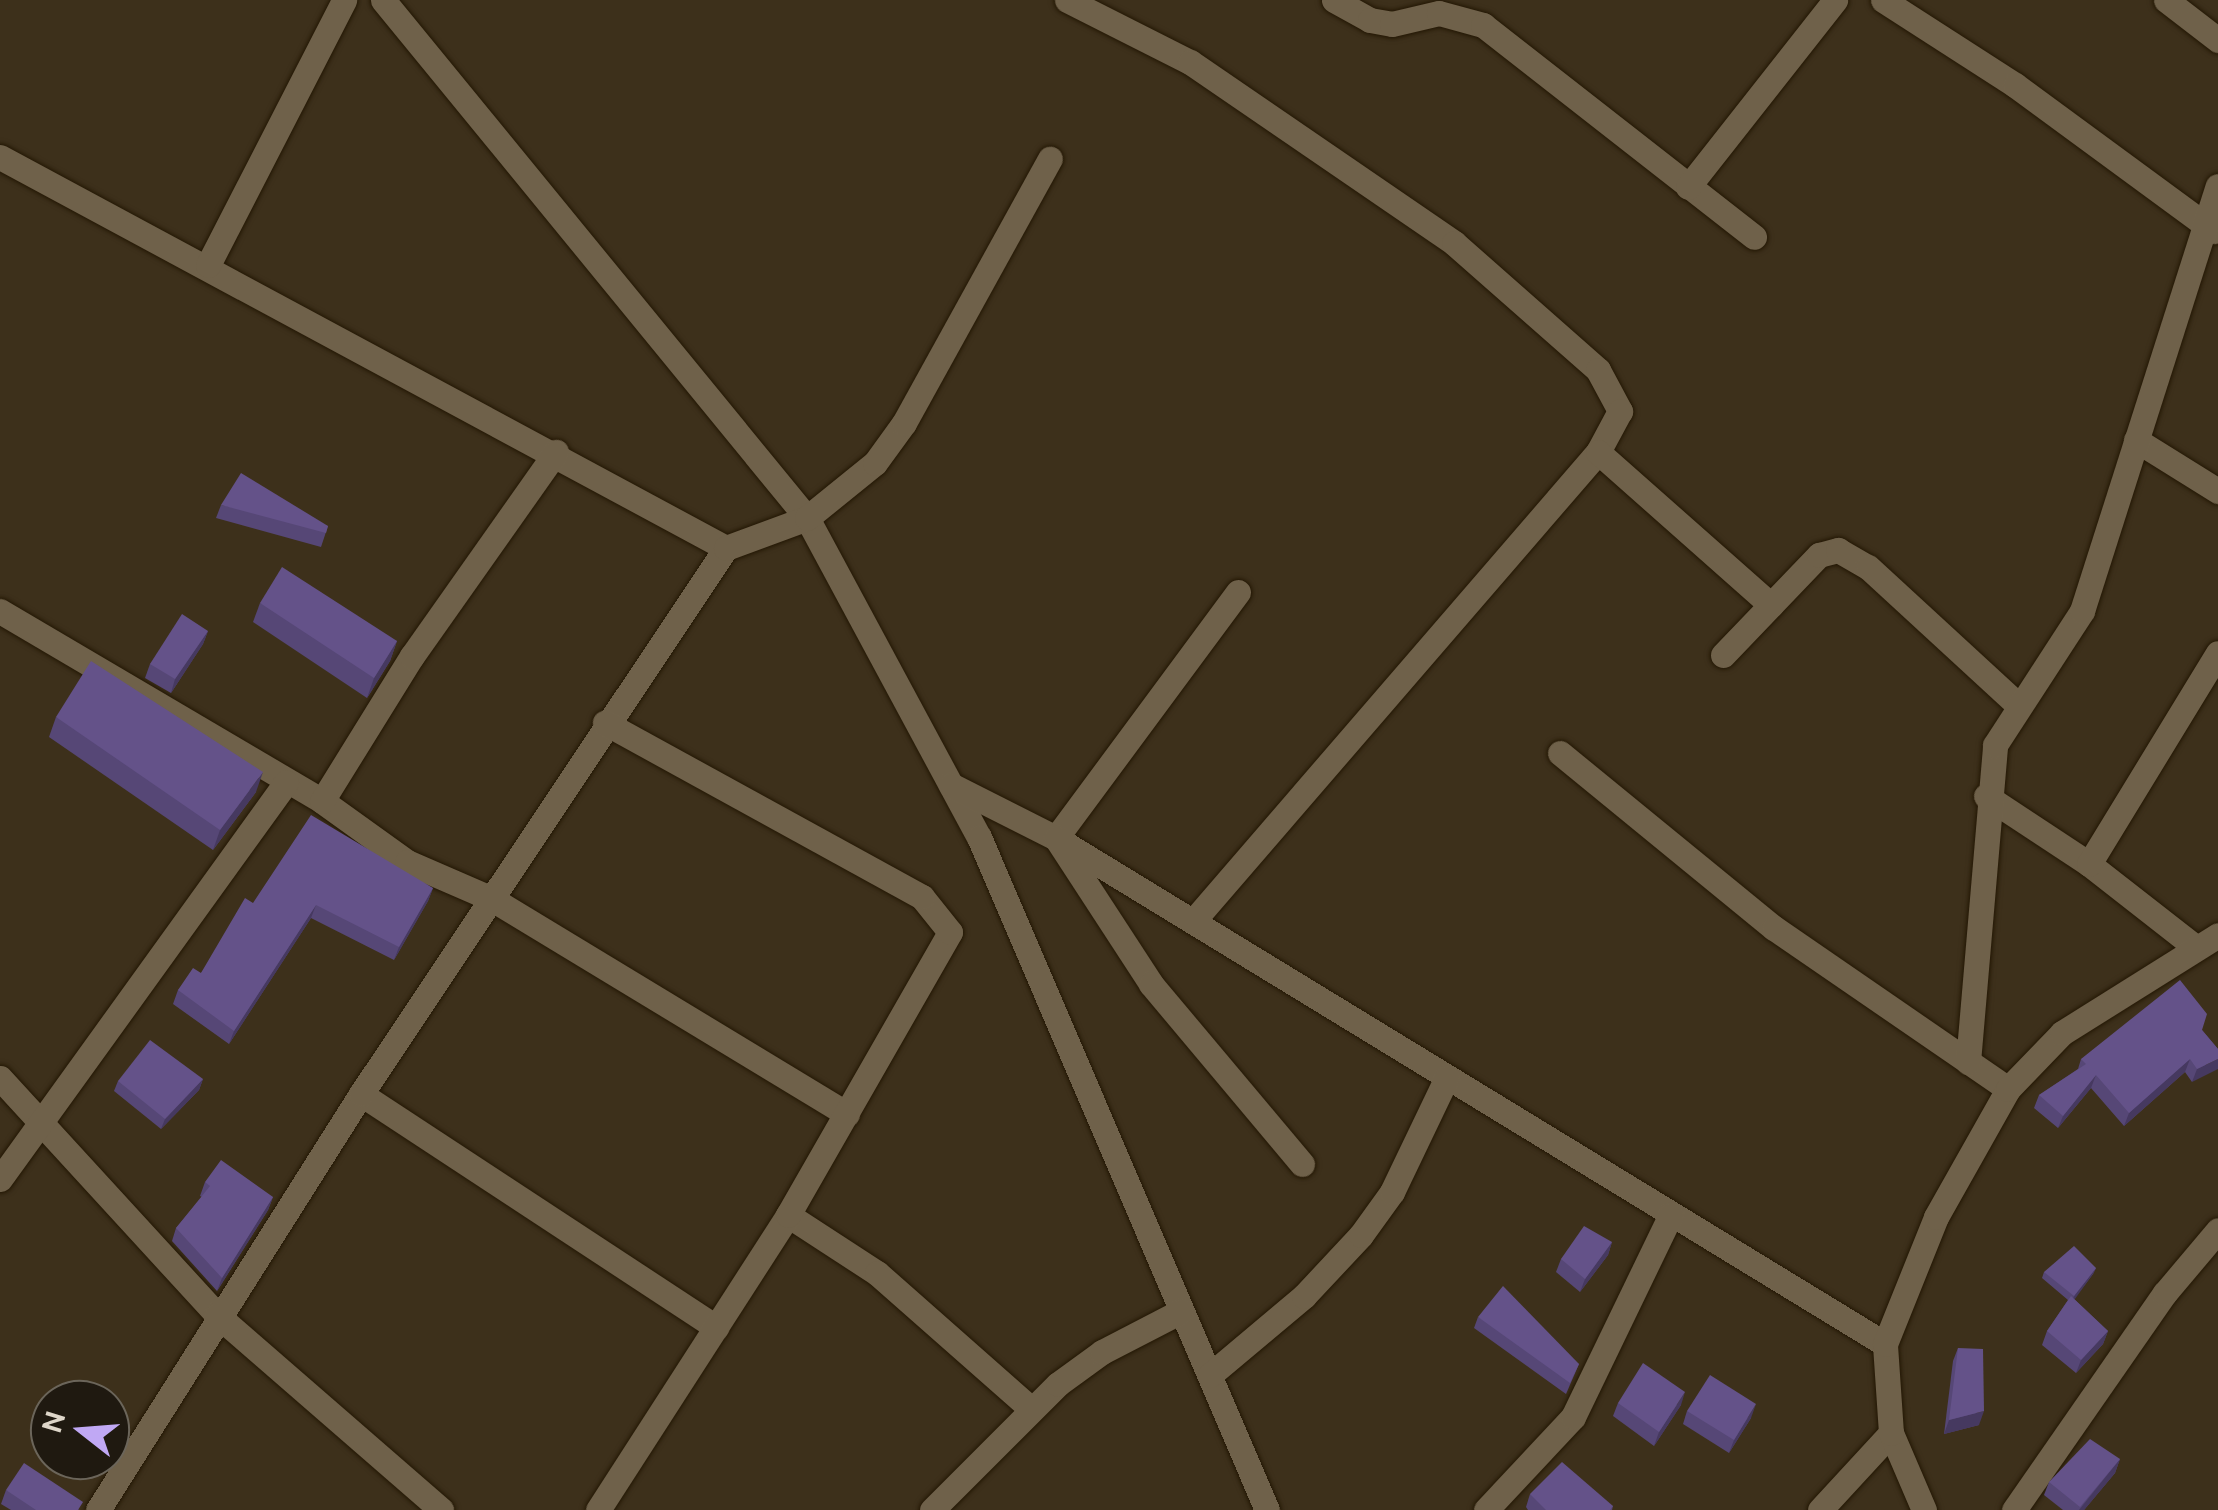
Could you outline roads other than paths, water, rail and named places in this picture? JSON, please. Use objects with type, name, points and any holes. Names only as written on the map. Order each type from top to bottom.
[{"type":"street","points":[[208,265],[344,0]]},
{"type":"street","points":[[383,0],[807,518],[951,785],[1080,1064],[1267,1510]]},
{"type":"street","points":[[1067,0],[1222,82],[1454,243],[1612,388],[1616,425],[1598,452],[1194,920]]},
{"type":"street","points":[[1334,0],[1370,20],[1392,24],[1439,13],[1483,25],[1754,237]]},
{"type":"street","points":[[1688,187],[1835,0]]},
{"type":"street","points":[[1883,0],[2014,85],[2211,229]]},
{"type":"street","points":[[2166,0],[2218,40]]},
{"type":"street","points":[[0,157],[556,452],[726,548]]},
{"type":"street","points":[[98,1510],[361,1094],[726,548],[807,518],[851,487],[904,423],[1050,158]]},
{"type":"street","points":[[1968,1062],[1986,796],[1995,745],[2017,704],[2056,659],[2082,611],[2136,440],[2211,229],[2218,186]]},
{"type":"street","points":[[2136,440],[2218,491]]},
{"type":"street","points":[[322,801],[412,656],[556,452]]},
{"type":"street","points":[[1598,452],[1771,605]]},
{"type":"street","points":[[1723,654],[1819,554],[1850,554],[2017,704]]},
{"type":"street","points":[[1056,838],[1238,592]]},
{"type":"street","points":[[0,611],[322,801],[408,862],[492,899],[847,1114]]},
{"type":"street","points":[[2089,864],[2218,654]]},
{"type":"street","points":[[598,1510],[788,1215],[945,949],[950,932],[940,914],[922,896],[606,723]]},
{"type":"street","points":[[1560,753],[1786,937],[2008,1089]]},
{"type":"street","points":[[0,1180],[286,782]]},
{"type":"street","points":[[951,785],[1056,838],[1194,920],[1885,1344]]},
{"type":"street","points":[[1924,1510],[1891,1433],[1885,1344],[1936,1216],[2008,1089],[2062,1033],[2206,941],[1986,796]]},
{"type":"street","points":[[1056,838],[1125,950],[1302,1164]]},
{"type":"street","points":[[1210,1375],[1331,1270],[1361,1235],[1392,1192],[1447,1077]]},
{"type":"street","points":[[0,1078],[155,1254],[218,1315],[440,1510]]},
{"type":"street","points":[[361,1094],[716,1327]]},
{"type":"street","points":[[1486,1510],[1573,1417],[1671,1214]]},
{"type":"street","points":[[788,1215],[877,1274],[1031,1409]]},
{"type":"street","points":[[2014,1510],[2165,1293],[2218,1230]]},
{"type":"street","points":[[932,1510],[1031,1409],[1102,1352],[1182,1312]]},
{"type":"street","points":[[1820,1510],[1891,1433]]}]
